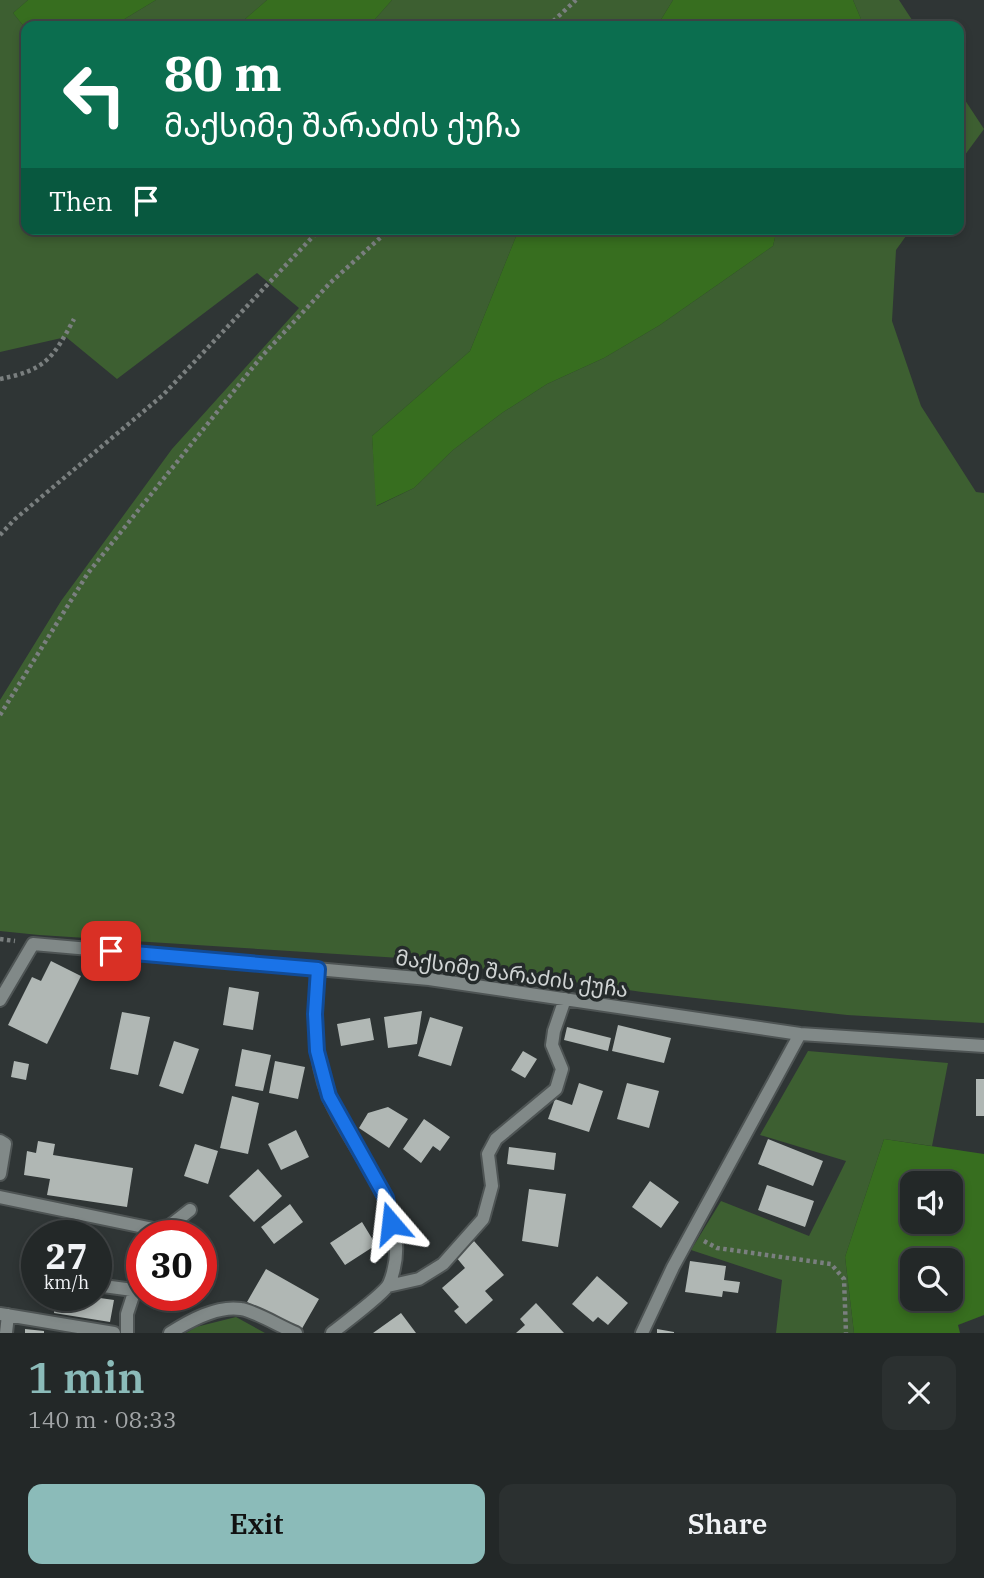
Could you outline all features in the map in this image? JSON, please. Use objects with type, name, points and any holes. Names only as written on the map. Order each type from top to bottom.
[{"type":"street","name":"მაქსიმე შარაძის ქუჩა","points":[[0,1000],[33,944],[429,979],[800,1034],[984,1046]]},
{"type":"street","points":[[318,969],[315,1014],[317,1051],[329,1096],[386,1198],[397,1248],[388,1286]]},
{"type":"street","points":[[332,1333],[388,1286],[419,1279],[443,1264],[483,1219],[492,1186],[488,1154],[496,1139],[556,1088],[562,1069],[552,1045],[565,999]]},
{"type":"street","points":[[642,1333],[691,1234],[800,1034]]},
{"type":"street","points":[[0,1141],[5,1144],[0,1174]]},
{"type":"street","points":[[0,1196],[126,1225]]},
{"type":"street","points":[[178,1220],[190,1210]]},
{"type":"street","points":[[170,1333],[217,1310],[241,1309],[296,1333]]},
{"type":"street","points":[[127,1333],[128,1311]]},
{"type":"street","points":[[6,1333],[4,1315],[114,1333]]},
{"type":"path","points":[[553,21],[576,0]]},
{"type":"path","points":[[0,535],[15,519],[163,395],[314,235]]},
{"type":"path","points":[[0,715],[88,573],[218,410],[262,356],[330,283],[383,235]]},
{"type":"path","points":[[0,379],[33,370],[56,353],[74,319]]},
{"type":"path","points":[[691,1234],[717,1248],[831,1264],[844,1279],[846,1333]]},
{"type":"green space","points":[[0,0],[28,0],[13,13],[21,23],[21,235],[517,235],[470,351],[372,436],[377,506],[414,488],[453,450],[502,413],[547,384],[604,358],[660,325],[773,246],[776,235],[907,235],[896,250],[892,321],[921,406],[976,492],[984,493],[984,1023],[847,1015],[642,992],[416,959],[0,931],[0,700],[61,601],[172,449],[299,308],[257,273],[117,379],[66,337],[0,352]]},
{"type":"green space","points":[[28,0],[156,0],[121,21],[21,23],[13,13]]},
{"type":"green space","points":[[156,0],[267,0],[243,21],[121,21]]},
{"type":"green space","points":[[267,0],[392,0],[373,21],[243,21]]},
{"type":"green space","points":[[392,0],[673,0],[660,21],[373,21]]},
{"type":"green space","points":[[673,0],[853,0],[862,21],[660,21]]},
{"type":"green space","points":[[853,0],[899,0],[913,21],[862,21]]},
{"type":"green space","points":[[964,99],[984,129],[964,156]]},
{"type":"green space","points":[[517,235],[776,235],[773,246],[660,325],[604,358],[547,384],[502,413],[453,450],[414,488],[376,506],[372,436],[470,351]]},
{"type":"green space","points":[[808,1051],[948,1063],[932,1146],[884,1139],[845,1257],[854,1333],[776,1333],[782,1280],[691,1250],[721,1201],[809,1236],[846,1161],[760,1135]]},
{"type":"green space","points":[[884,1139],[984,1154],[984,1315],[958,1325],[960,1333],[854,1333],[845,1257]]},
{"type":"green space","points":[[236,1317],[265,1333],[186,1333],[196,1327]]},
{"type":"building","points":[[51,961],[81,976],[47,1044],[8,1025],[32,977],[41,981]]},
{"type":"building","points":[[229,987],[259,992],[253,1030],[223,1025]]},
{"type":"building","points":[[422,1011],[417,1044],[388,1048],[384,1017]]},
{"type":"building","points":[[122,1012],[150,1017],[138,1075],[110,1069]]},
{"type":"building","points":[[430,1017],[463,1027],[451,1066],[418,1056]]},
{"type":"building","points":[[370,1018],[374,1040],[341,1046],[337,1024]]},
{"type":"building","points":[[618,1025],[671,1038],[664,1063],[612,1051]]},
{"type":"building","points":[[567,1027],[611,1038],[608,1051],[564,1040]]},
{"type":"building","points":[[174,1041],[199,1049],[183,1094],[159,1086]]},
{"type":"building","points":[[242,1049],[271,1055],[263,1091],[235,1086]]},
{"type":"building","points":[[523,1051],[537,1059],[525,1078],[511,1070]]},
{"type":"building","points":[[14,1061],[29,1064],[26,1080],[11,1077]]},
{"type":"building","points":[[275,1061],[305,1067],[298,1099],[269,1093]]},
{"type":"building","points":[[976,1079],[984,1079],[984,1116],[976,1116]]},
{"type":"building","points":[[579,1083],[603,1091],[589,1132],[548,1119],[555,1099],[572,1105]]},
{"type":"building","points":[[627,1083],[659,1091],[649,1128],[617,1119]]},
{"type":"building","points":[[232,1096],[259,1103],[248,1154],[220,1148]]},
{"type":"building","points":[[388,1107],[408,1119],[389,1148],[359,1128],[368,1113]]},
{"type":"building","points":[[424,1119],[450,1137],[440,1151],[433,1146],[421,1163],[403,1149]]},
{"type":"building","points":[[296,1130],[309,1157],[281,1170],[268,1144]]},
{"type":"building","points":[[768,1139],[823,1161],[813,1186],[758,1164]]},
{"type":"building","points":[[38,1141],[55,1144],[53,1155],[133,1168],[127,1207],[47,1195],[50,1179],[24,1175],[27,1151],[36,1153]]},
{"type":"building","points":[[195,1144],[218,1151],[208,1184],[184,1176]]},
{"type":"building","points":[[509,1147],[556,1153],[554,1170],[507,1164]]},
{"type":"building","points":[[258,1169],[282,1196],[254,1222],[229,1196]]},
{"type":"building","points":[[650,1181],[679,1202],[661,1228],[632,1207]]},
{"type":"building","points":[[767,1185],[814,1201],[805,1227],[758,1210]]},
{"type":"building","points":[[529,1189],[566,1194],[558,1247],[522,1241]]},
{"type":"building","points":[[290,1204],[303,1222],[274,1244],[261,1227]]},
{"type":"building","points":[[362,1222],[376,1245],[345,1265],[330,1243]]},
{"type":"building","points":[[474,1241],[504,1275],[485,1291],[493,1300],[466,1324],[454,1311],[459,1307],[442,1288],[465,1268],[456,1257]]},
{"type":"building","points":[[690,1261],[726,1266],[724,1280],[740,1282],[738,1293],[723,1291],[722,1297],[685,1292]]},
{"type":"building","points":[[266,1269],[319,1299],[300,1332],[247,1302]]},
{"type":"building","points":[[597,1276],[628,1303],[608,1325],[598,1317],[593,1322],[572,1304]]},
{"type":"building","points":[[536,1303],[564,1333],[516,1333],[525,1325],[520,1319]]},
{"type":"building","points":[[54,1311],[112,1311],[110,1322]]},
{"type":"building","points":[[401,1313],[416,1333],[373,1333]]},
{"type":"building","points":[[25,1329],[44,1331],[44,1333],[25,1333]]},
{"type":"building","points":[[657,1329],[674,1332],[674,1333],[657,1333]]},
{"type":"route","points":[[111,951],[318,969],[315,1014],[317,1051],[329,1096],[386,1198],[391,1223]]}]
